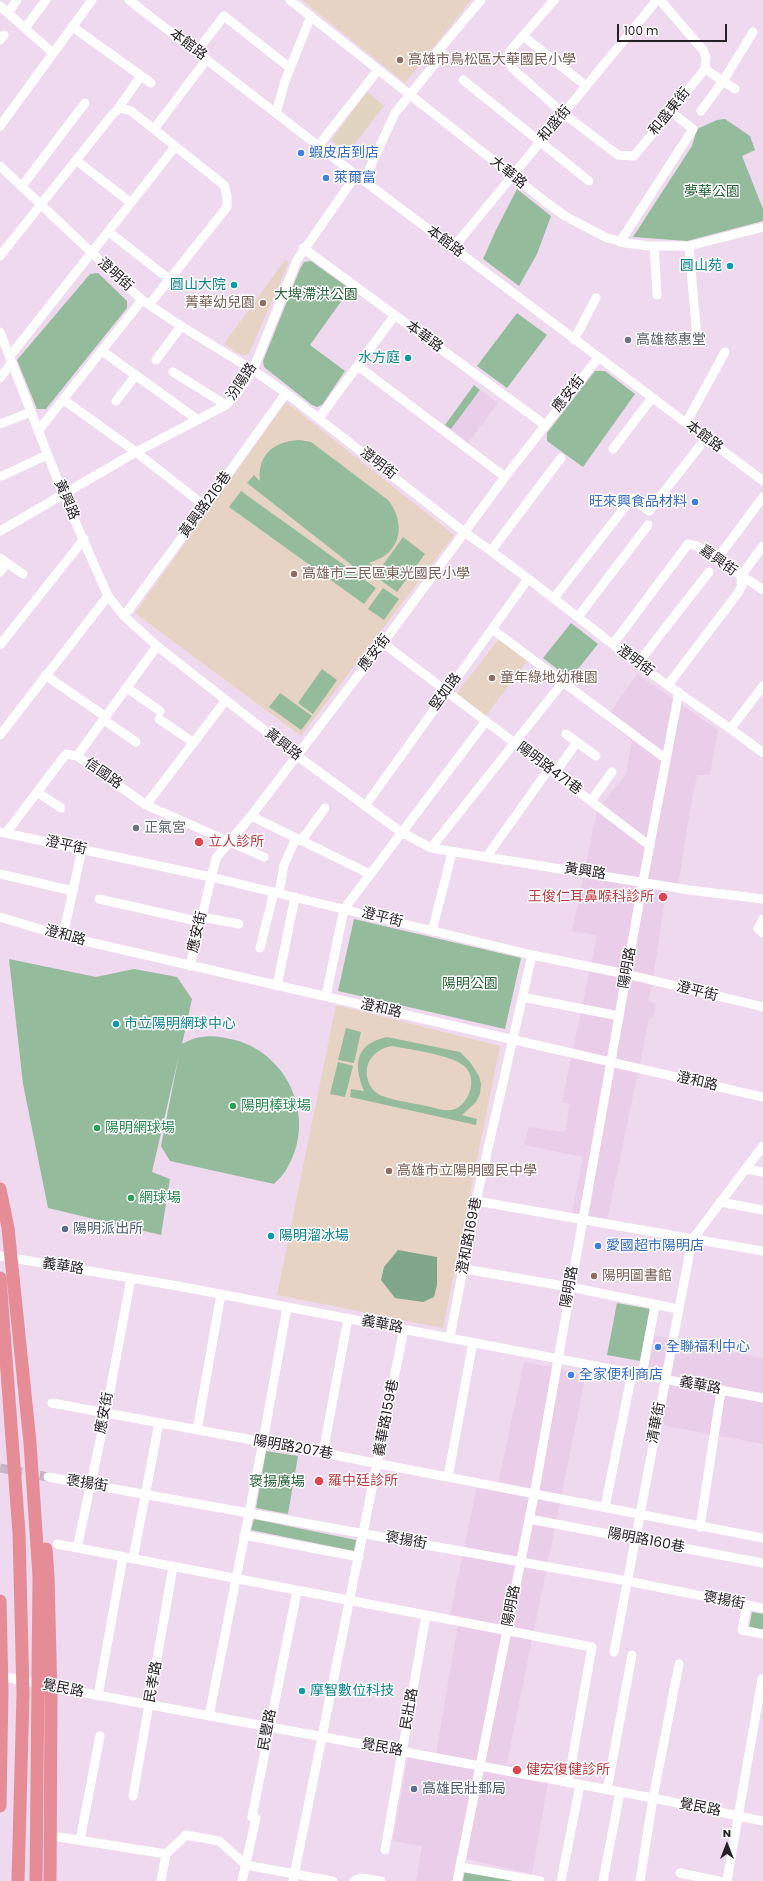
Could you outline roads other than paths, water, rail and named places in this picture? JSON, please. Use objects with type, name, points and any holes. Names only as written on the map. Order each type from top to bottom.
[{"type":"highway","points":[[0,1189],[8,1228],[6,1279],[19,1525],[22,1694],[18,1881]]},
{"type":"highway","points":[[6,1279],[33,1478],[42,1516],[48,1576],[43,1667],[50,1881]]},
{"type":"highway","points":[[0,1601],[2,1659],[0,1806]]},
{"type":"highway","points":[[36,1881],[44,1697]]},
{"type":"street","points":[[8,13],[17,0]]},
{"type":"street","points":[[25,28],[46,0]]},
{"type":"street","points":[[0,126],[92,0]]},
{"type":"street","name":"大華路","points":[[290,0],[378,70],[407,91],[512,176],[565,216],[605,237],[620,242],[654,246],[689,246],[763,226]]},
{"type":"street","points":[[407,91],[481,0]]},
{"type":"street","points":[[554,0],[510,51],[508,60],[513,69],[564,114]]},
{"type":"street","name":"和盛街","points":[[453,248],[656,0]]},
{"type":"street","points":[[660,0],[703,50],[706,58],[705,69],[735,89]]},
{"type":"street","name":"本館路","points":[[134,1],[318,146],[763,481]]},
{"type":"street","points":[[0,6],[53,53]]},
{"type":"street","points":[[197,52],[224,16],[290,68]]},
{"type":"street","points":[[276,113],[290,68],[311,16]]},
{"type":"street","points":[[73,27],[151,83]]},
{"type":"street","points":[[701,111],[723,81],[753,32]]},
{"type":"street","points":[[523,36],[586,86]]},
{"type":"street","points":[[407,91],[443,54]]},
{"type":"street","points":[[154,129],[207,59]]},
{"type":"street","name":"和盛東街","points":[[564,114],[618,155],[634,156],[705,69]]},
{"type":"street","points":[[318,146],[378,70]]},
{"type":"street","points":[[0,256],[40,204],[117,110],[141,76]]},
{"type":"street","points":[[463,80],[589,182]]},
{"type":"street","name":"汾陽路","points":[[0,529],[136,452],[226,406],[236,395],[253,370],[303,248],[360,178],[407,91]]},
{"type":"street","points":[[22,186],[86,103]]},
{"type":"street","points":[[38,430],[64,400],[102,351],[145,302],[169,279],[227,207],[227,196],[224,186],[131,111],[123,108],[117,110]]},
{"type":"street","points":[[620,242],[693,129],[671,112]]},
{"type":"street","points":[[0,378],[11,359],[175,147]]},
{"type":"street","points":[[76,160],[132,203]]},
{"type":"street","name":"澄明街","points":[[0,166],[92,254],[145,302],[253,370],[286,393],[320,418],[464,532],[554,598],[638,664],[730,728],[763,753]]},
{"type":"street","points":[[109,232],[169,279]]},
{"type":"street","points":[[654,246],[657,295]]},
{"type":"street","points":[[689,246],[697,338]]},
{"type":"street","name":"本華路","points":[[303,248],[545,425]]},
{"type":"street","points":[[574,340],[596,298]]},
{"type":"street","points":[[320,418],[395,315]]},
{"type":"street","points":[[156,360],[181,326]]},
{"type":"street","name":"黃興路","points":[[0,332],[47,455],[108,596],[124,616],[157,646],[296,755],[402,832],[431,848],[452,853],[487,856],[643,881],[689,890],[763,899]]},
{"type":"street","points":[[102,351],[198,420]]},
{"type":"street","points":[[686,423],[725,352]]},
{"type":"street","name":"應安街","points":[[190,966],[216,858],[251,816],[296,755],[383,643],[545,425],[598,358]]},
{"type":"street","points":[[358,366],[506,477]]},
{"type":"street","points":[[173,372],[226,406]]},
{"type":"street","points":[[116,402],[136,375]]},
{"type":"street","name":"黃興路216巷","points":[[124,616],[286,393]]},
{"type":"street","points":[[613,449],[652,398]]},
{"type":"street","points":[[64,400],[136,452],[205,506]]},
{"type":"street","points":[[0,424],[31,412]]},
{"type":"street","points":[[554,598],[632,498],[649,511],[706,438]]},
{"type":"street","points":[[0,477],[47,455]]},
{"type":"street","points":[[491,551],[561,458]]},
{"type":"street","points":[[717,559],[763,497]]},
{"type":"street","points":[[578,617],[648,525]]},
{"type":"street","points":[[0,644],[84,540]]},
{"type":"street","name":"嘉興街","points":[[613,644],[688,544],[697,546],[717,559],[741,579],[738,593],[668,685]]},
{"type":"street","points":[[741,579],[763,546]]},
{"type":"street","points":[[0,572],[4,561],[23,574]]},
{"type":"street","points":[[638,664],[709,572]]},
{"type":"street","name":"堅如路","points":[[365,806],[528,579]]},
{"type":"street","points":[[741,579],[747,579],[763,590]]},
{"type":"street","points":[[0,735],[45,675],[108,596]]},
{"type":"street","points":[[492,629],[666,759]]},
{"type":"street","name":"陽明路471巷","points":[[383,643],[650,846]]},
{"type":"street","name":"信國路","points":[[157,646],[77,756],[146,805],[264,857]]},
{"type":"street","points":[[45,675],[136,742]]},
{"type":"street","points":[[431,848],[563,682]]},
{"type":"street","points":[[730,728],[763,686]]},
{"type":"street","points":[[127,688],[194,742]]},
{"type":"street","name":"陽明路","points":[[457,1881],[534,1495],[626,974],[679,692]]},
{"type":"street","points":[[146,805],[226,700]]},
{"type":"street","points":[[326,996],[344,909],[486,721]]},
{"type":"street","points":[[566,734],[596,756]]},
{"type":"street","points":[[487,856],[552,771],[577,742]]},
{"type":"street","points":[[3,833],[38,792],[66,754],[77,756]]},
{"type":"street","points":[[591,801],[612,772]]},
{"type":"street","points":[[38,792],[61,808]]},
{"type":"street","points":[[260,948],[284,865],[299,839],[325,808]]},
{"type":"street","points":[[251,816],[370,874]]},
{"type":"street","name":"澄平街","points":[[3,833],[211,877],[532,955],[626,974],[763,1008]]},
{"type":"street","points":[[63,936],[82,849]]},
{"type":"street","points":[[432,931],[452,853]]},
{"type":"street","points":[[0,874],[73,891]]},
{"type":"street","points":[[277,986],[295,897]]},
{"type":"street","points":[[99,900],[201,920],[239,924]]},
{"type":"street","name":"澄和路","points":[[0,917],[63,936],[190,966],[326,996],[512,1041],[763,1097]]},
{"type":"street","points":[[763,918],[758,929],[763,933]]},
{"type":"street","name":"澄和路169巷","points":[[450,1337],[476,1201],[532,955]]},
{"type":"street","points":[[522,997],[619,1016]]},
{"type":"street","name":"清華街","points":[[614,1652],[692,1240],[763,1146]]},
{"type":"street","points":[[746,1169],[763,1172]]},
{"type":"street","points":[[476,1201],[582,1221],[763,1251]]},
{"type":"street","points":[[720,1202],[763,1210]]},
{"type":"street","name":"義華路","points":[[0,1256],[221,1294],[558,1357],[666,1380],[763,1398]]},
{"type":"street","points":[[464,1269],[570,1287],[678,1309]]},
{"type":"street","name":"應安街","points":[[77,1548],[106,1413],[131,1278]]},
{"type":"street","points":[[197,1430],[221,1294]]},
{"type":"street","points":[[642,1375],[654,1305]]},
{"type":"street","points":[[209,1716],[263,1442],[287,1307]]},
{"type":"street","points":[[323,1453],[348,1318]]},
{"type":"street","name":"義華路159巷","points":[[293,1878],[323,1737],[404,1329]]},
{"type":"street","points":[[448,1477],[473,1342]]},
{"type":"street","points":[[605,1507],[632,1373]]},
{"type":"street","points":[[700,1527],[721,1390]]},
{"type":"street","name":"陽明路207巷","points":[[52,1403],[323,1453],[534,1495],[605,1507],[700,1527],[763,1538]]},
{"type":"street","points":[[133,1559],[159,1423]]},
{"type":"street","name":"褒揚街","points":[[48,1477],[627,1581],[763,1608]]},
{"type":"street","name":"陽明路160巷","points":[[529,1518],[763,1563]]},
{"type":"street","points":[[244,1535],[359,1557]]},
{"type":"street","points":[[57,1544],[592,1647],[568,1783]]},
{"type":"street","points":[[98,1696],[123,1557]]},
{"type":"street","name":"民孝路","points":[[133,1796],[173,1567]]},
{"type":"street","name":"民豐路","points":[[242,1881],[256,1818],[252,1817],[269,1727],[297,1590]]},
{"type":"street","points":[[747,1605],[742,1630],[763,1634]]},
{"type":"street","name":"民壯路","points":[[384,1850],[403,1752],[426,1615]]},
{"type":"street","points":[[607,1790],[632,1655]]},
{"type":"street","points":[[640,1881],[653,1798],[679,1664]]},
{"type":"street","name":"覺民路","points":[[0,1676],[98,1696],[653,1798],[763,1821]]},
{"type":"street","points":[[727,1881],[762,1679]]},
{"type":"street","points":[[80,1840],[100,1736]]},
{"type":"street","points":[[561,1881],[580,1785]]},
{"type":"street","points":[[603,1881],[620,1792]]},
{"type":"street","points":[[161,1881],[166,1854],[186,1835],[219,1841],[246,1865],[293,1878],[333,1881]]},
{"type":"street","points":[[59,1837],[166,1854]]},
{"type":"street","points":[[460,1867],[540,1881]]},
{"type":"street","points":[[680,1873],[719,1881]]},
{"type":"street","points":[[354,1881],[361,1878],[381,1881]]},
{"type":"tunnel","points":[[0,1468],[48,1477]]},
{"type":"place","name":"高雄市鳥松區大華國民小學","points":[[400,60]]},
{"type":"place","name":"蝦皮店到店","points":[[301,153]]},
{"type":"place","name":"萊爾富","points":[[326,178]]},
{"type":"place","name":"圓山苑","points":[[730,266]]},
{"type":"place","name":"圓山大院","points":[[234,285]]},
{"type":"place","name":"菁華幼兒園","points":[[263,303]]},
{"type":"place","name":"高雄慈惠堂","points":[[628,340]]},
{"type":"place","name":"水方庭","points":[[408,358]]},
{"type":"place","name":"旺來興食品材料","points":[[695,502]]},
{"type":"place","name":"高雄市三民區東光國民小學","points":[[294,574]]},
{"type":"place","name":"童年綠地幼稚園","points":[[492,678]]},
{"type":"place","name":"正氣宮","points":[[136,828]]},
{"type":"place","name":"立人診所","points":[[199,842]]},
{"type":"place","name":"王俊仁耳鼻喉科診所","points":[[663,897]]},
{"type":"place","name":"市立陽明網球中心","points":[[116,1024]]},
{"type":"place","name":"陽明棒球場","points":[[233,1106]]},
{"type":"place","name":"陽明網球場","points":[[97,1128]]},
{"type":"place","name":"高雄市立陽明國民中學","points":[[389,1171]]},
{"type":"place","name":"網球場","points":[[131,1198]]},
{"type":"place","name":"陽明派出所","points":[[65,1229]]},
{"type":"place","name":"陽明溜冰場","points":[[271,1236]]},
{"type":"place","name":"愛國超市陽明店","points":[[598,1246]]},
{"type":"place","name":"陽明圖書館","points":[[594,1276]]},
{"type":"place","name":"全聯福利中心","points":[[658,1347]]},
{"type":"place","name":"全家便利商店","points":[[571,1375]]},
{"type":"place","name":"羅中廷診所","points":[[319,1481]]},
{"type":"place","name":"摩智數位科技","points":[[302,1691]]},
{"type":"place","name":"健宏復健診所","points":[[517,1770]]},
{"type":"place","name":"高雄民壯郵局","points":[[414,1789]]},
{"type":"park label","name":"夢華公園","points":[[712,192]]},
{"type":"park label","name":"大埤滯洪公園","points":[[316,295]]},
{"type":"park label","name":"陽明公園","points":[[470,984]]},
{"type":"park label","name":"褒揚廣場","points":[[277,1482]]}]
